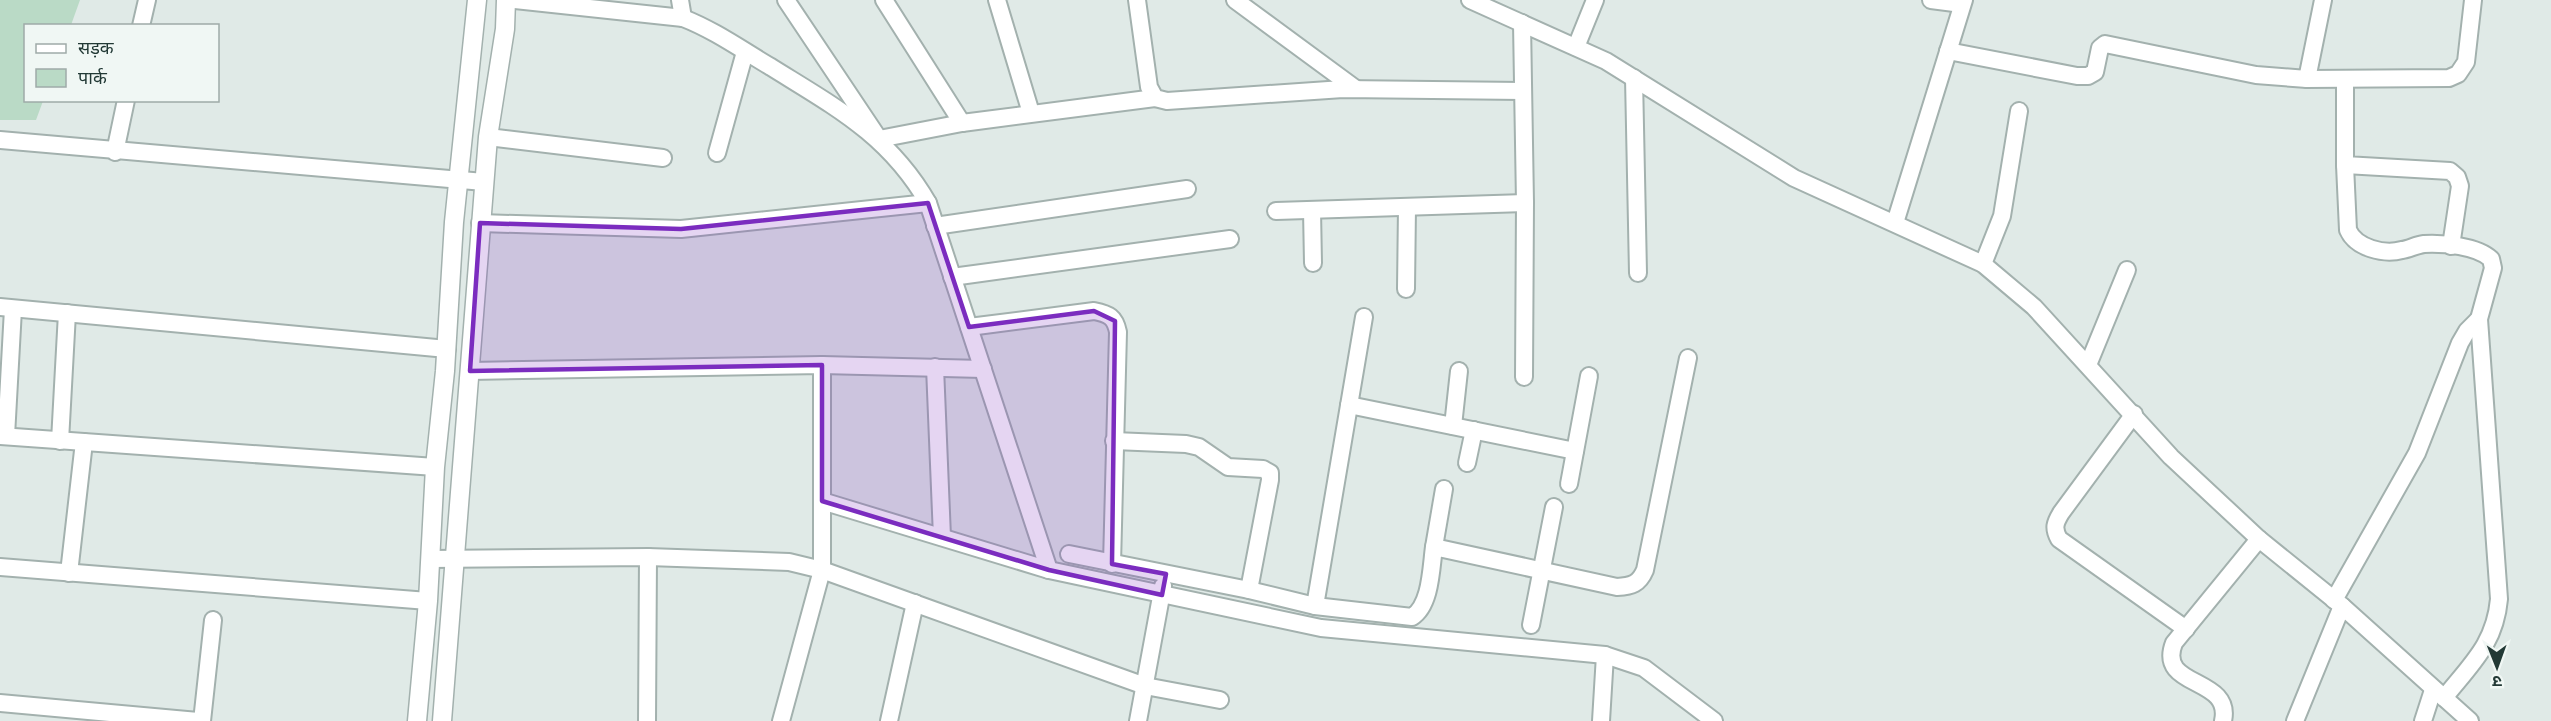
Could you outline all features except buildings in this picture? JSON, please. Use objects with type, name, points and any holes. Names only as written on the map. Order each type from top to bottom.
[{"type":"street","points":[[141,24],[147,0]]},
{"type":"street","points":[[417,721],[428,601],[435,467],[447,349],[458,180],[477,0]]},
{"type":"street","points":[[442,721],[480,223],[488,137],[505,29],[506,0]]},
{"type":"street","points":[[515,0],[683,18],[704,27],[847,114],[879,140]]},
{"type":"street","points":[[680,0],[683,18]]},
{"type":"street","points":[[786,0],[879,140],[914,179],[928,203],[1049,570]]},
{"type":"street","points":[[884,0],[962,123]]},
{"type":"street","points":[[998,0],[1031,113]]},
{"type":"street","points":[[1137,0],[1149,87],[1155,98]]},
{"type":"street","points":[[1235,0],[1356,89]]},
{"type":"street","points":[[1470,0],[1606,61],[1794,178],[1983,264],[2034,308],[2134,414],[2171,457],[2259,539],[2338,603],[2470,721]]},
{"type":"street","points":[[1576,47],[1594,0]]},
{"type":"street","points":[[1895,223],[1963,2],[1931,0]]},
{"type":"street","points":[[2307,79],[2323,0]]},
{"type":"street","points":[[1948,51],[2077,76],[2088,76],[2095,72],[2100,48],[2105,44],[2256,75],[2307,79],[2450,78],[2458,74],[2466,62],[2473,0]]},
{"type":"street","points":[[1522,23],[1525,203],[1524,377]]},
{"type":"street","points":[[717,153],[745,52]]},
{"type":"street","points":[[1635,78],[1638,273]]},
{"type":"street","points":[[2345,79],[2345,165],[2348,230],[2352,238],[2360,244],[2386,252],[2403,250],[2420,244],[2451,246],[2484,252],[2491,259],[2493,268],[2479,319],[2499,599],[2497,620],[2490,639],[2439,694],[2423,721]]},
{"type":"street","points":[[879,140],[962,123],[1155,98],[1167,101],[1356,89],[1523,91]]},
{"type":"street","points":[[115,152],[126,102]]},
{"type":"street","points":[[1983,264],[2004,205],[2019,111]]},
{"type":"street","points":[[488,137],[663,159]]},
{"type":"street","points":[[0,140],[115,152],[484,182]]},
{"type":"street","points":[[2345,165],[2450,171],[2457,177],[2460,186],[2451,246]]},
{"type":"street","points":[[935,226],[1187,189]]},
{"type":"street","points":[[480,223],[681,229],[928,203]]},
{"type":"street","points":[[1276,211],[1525,203]]},
{"type":"street","points":[[1406,289],[1407,207]]},
{"type":"street","points":[[1312,210],[1313,262]]},
{"type":"street","points":[[952,277],[1230,239]]},
{"type":"street","points":[[2088,365],[2127,270]]},
{"type":"street","points":[[435,467],[3,436],[6,308],[447,349]]},
{"type":"street","points":[[969,327],[1095,311],[1108,314],[1115,321],[1118,332],[1112,564]]},
{"type":"street","points":[[60,441],[67,313]]},
{"type":"street","points":[[1315,606],[1364,317]]},
{"type":"street","points":[[2295,721],[2338,603],[2417,453],[2460,343],[2467,331],[2479,319]]},
{"type":"street","points":[[1434,547],[1617,587],[1632,586],[1641,579],[1645,570],[1688,358]]},
{"type":"street","points":[[470,371],[822,365],[983,369]]},
{"type":"street","points":[[781,721],[822,570],[822,365]]},
{"type":"street","points":[[936,367],[942,537]]},
{"type":"street","points":[[1453,426],[1459,371]]},
{"type":"street","points":[[1569,484],[1589,376]]},
{"type":"street","points":[[1349,405],[1575,451]]},
{"type":"street","points":[[2134,414],[2061,513],[2055,522],[2055,531],[2059,539],[2186,629]]},
{"type":"street","points":[[1467,463],[1474,430]]},
{"type":"street","points":[[1114,441],[1186,444],[1199,447],[1228,467],[1263,469],[1269,473],[1270,480],[1249,590]]},
{"type":"street","points":[[69,573],[84,442]]},
{"type":"street","points":[[1068,554],[1249,590],[1315,606],[1412,617],[1419,612],[1424,603],[1444,489]]},
{"type":"street","points":[[822,501],[1049,570],[1321,627],[1605,655],[1644,668],[1714,721]]},
{"type":"street","points":[[1532,625],[1554,507]]},
{"type":"street","points":[[2223,721],[2225,705],[2221,698],[2179,672],[2172,663],[2170,653],[2174,643],[2259,539]]},
{"type":"street","points":[[430,559],[648,557],[789,562],[822,570],[1145,686],[1220,700]]},
{"type":"street","points":[[647,721],[648,557]]},
{"type":"street","points":[[0,567],[428,601]]},
{"type":"street","points":[[1138,721],[1166,574]]},
{"type":"street","points":[[889,721],[915,603]]},
{"type":"street","points":[[0,702],[200,721],[213,620]]},
{"type":"street","points":[[1601,721],[1605,655]]},
{"type":"highlighted area","points":[[928,203],[969,327],[1094,311],[1115,321],[1112,564],[1166,574],[1162,595],[1049,570],[822,501],[822,365],[470,371],[480,223],[681,229]]},
{"type":"green space","points":[[0,0],[80,0],[71,24],[24,24],[24,102],[43,102],[36,120],[0,120]]}]
